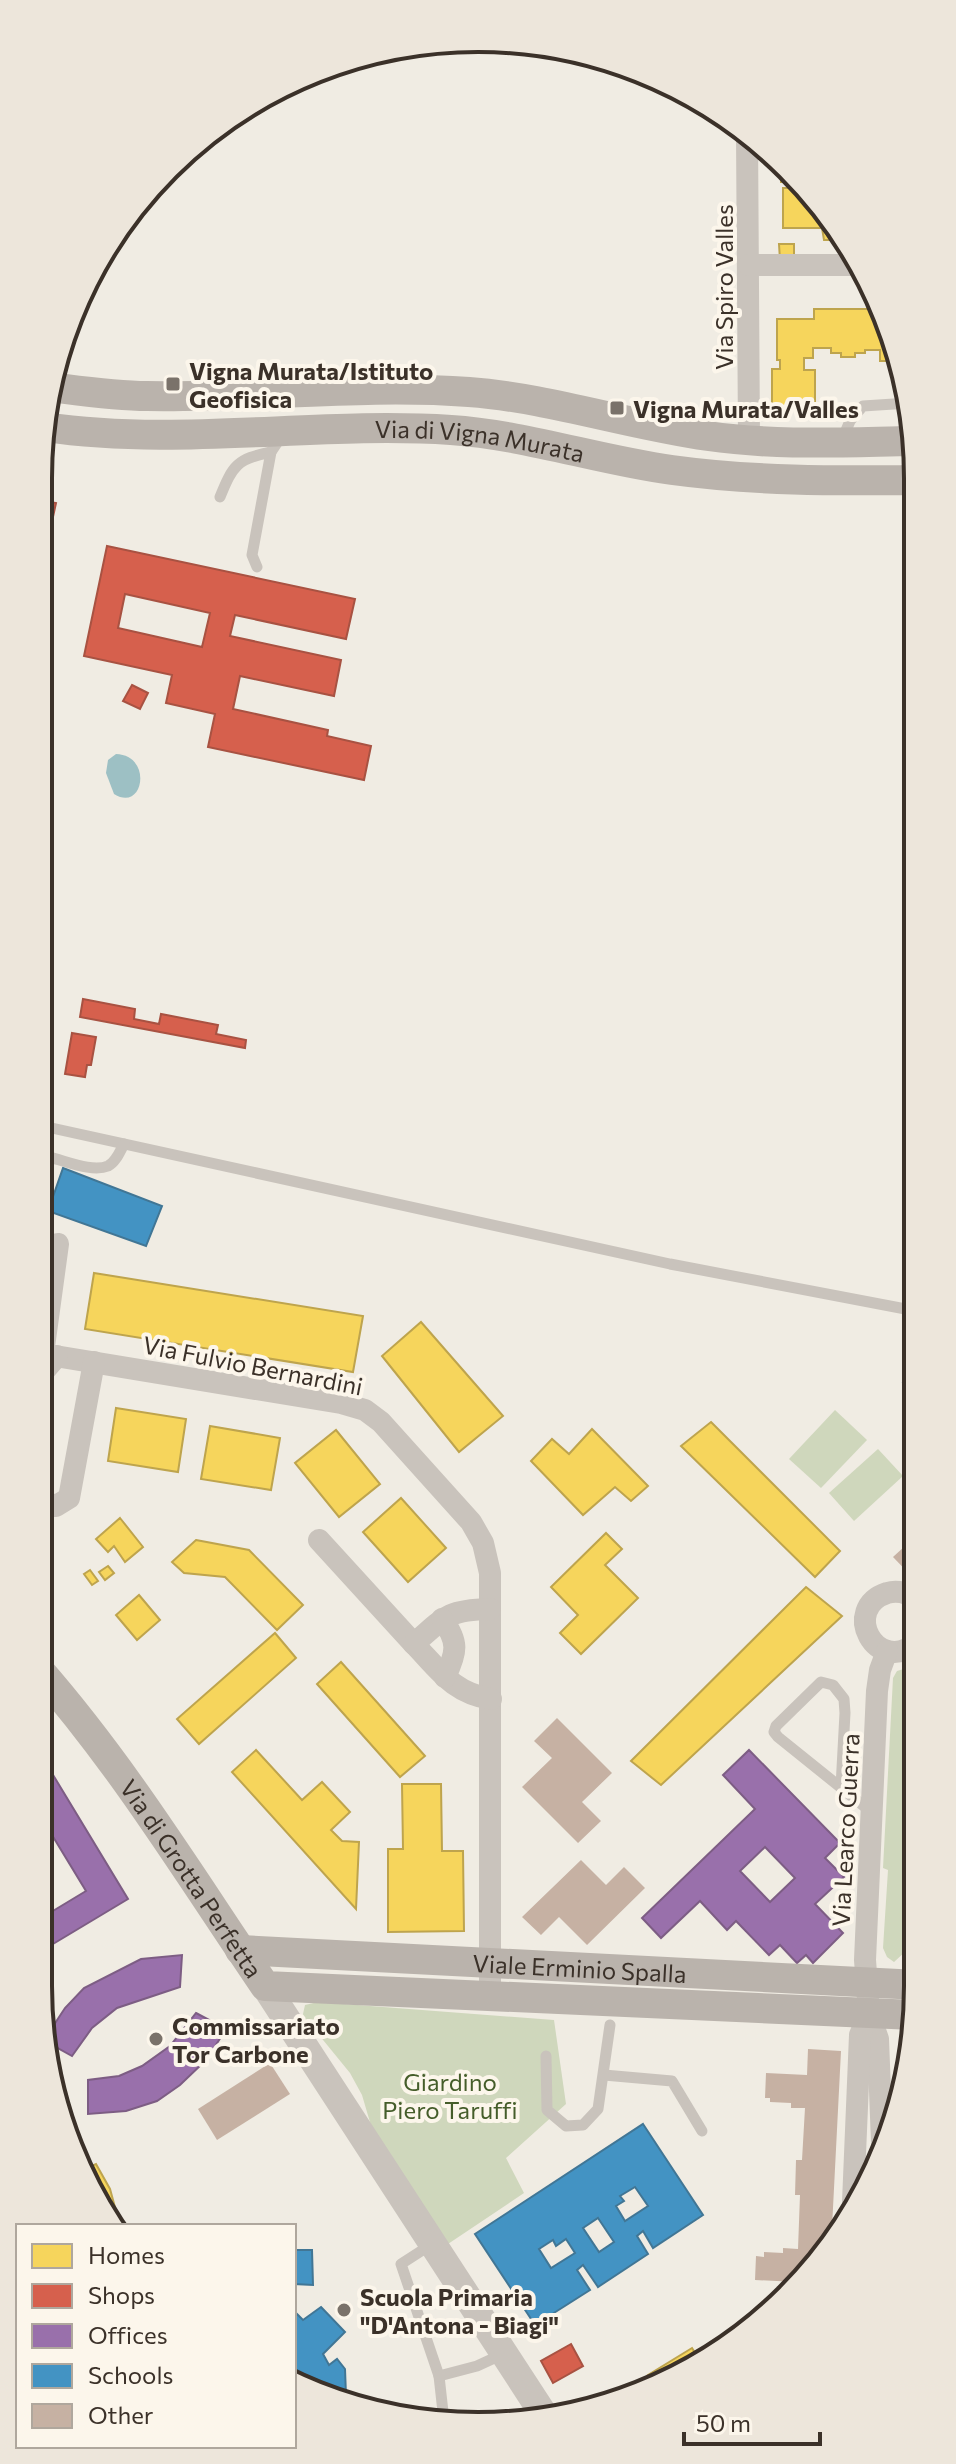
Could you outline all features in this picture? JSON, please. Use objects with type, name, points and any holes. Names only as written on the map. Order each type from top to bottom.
[{"type":"main road","name":"Via di Vigna Murata","points":[[62,388],[143,396],[404,390],[480,393],[660,429],[749,439],[902,441]]},
{"type":"main road","name":"Via di Vigna Murata","points":[[55,428],[277,442],[417,429],[455,430],[509,437],[636,464],[700,473],[786,480],[904,480]]},
{"type":"main road","name":"Via di Grotta Perfetta","points":[[52,1689],[90,1731],[139,1797],[265,1986]]},
{"type":"main road","name":"Viale Erminio Spalla","points":[[240,1950],[491,1963],[868,1998],[903,2011]]},
{"type":"main road","name":"Viale Erminio Spalla","points":[[265,1986],[490,1996],[868,1998],[904,1989]]},
{"type":"street","name":"Via Spiro Valles","points":[[747,148],[749,439]]},
{"type":"street","points":[[749,265],[847,265]]},
{"type":"street","points":[[277,442],[283,393]]},
{"type":"street","points":[[52,1288],[58,1244]]},
{"type":"street","points":[[52,1355],[57,1356]]},
{"type":"street","points":[[52,1362],[57,1356]]},
{"type":"street","name":"Via Fulvio Bernardini","points":[[57,1356],[341,1403],[365,1410],[381,1422],[471,1522],[488,1557],[490,1996]]},
{"type":"street","points":[[52,1505],[56,1506],[69,1498],[94,1362]]},
{"type":"street","points":[[319,1540],[445,1677],[462,1692],[491,1699]]},
{"type":"street","points":[[904,1593],[894,1592],[876,1599],[869,1606],[865,1625],[873,1643],[887,1651],[899,1653],[904,1650]]},
{"type":"street","points":[[414,1644],[442,1619],[461,1609],[490,1609]]},
{"type":"street","points":[[442,1619],[455,1642],[454,1655],[445,1677]]},
{"type":"street","name":"Via Learco Guerra","points":[[881,2122],[878,2039],[868,1998],[865,1960],[877,1691],[887,1651]]},
{"type":"street","name":"Via di Grotta Perfetta","points":[[265,1986],[539,2407]]},
{"type":"street","name":"Via Learco Guerra","points":[[854,2186],[860,2035],[868,1998]]},
{"type":"lane","points":[[841,442],[850,421],[863,406],[897,404]]},
{"type":"lane","points":[[220,497],[237,464],[277,442]]},
{"type":"lane","points":[[257,567],[252,555],[277,442]]},
{"type":"lane","points":[[52,1128],[640,1258],[904,1309]]},
{"type":"lane","points":[[52,1156],[92,1167],[107,1166],[117,1158],[124,1144]]},
{"type":"lane","points":[[841,1787],[844,1699],[833,1685],[821,1682],[776,1726],[774,1732],[871,1812]]},
{"type":"lane","points":[[546,2056],[547,2110],[566,2126],[583,2125],[598,2109],[610,2025]]},
{"type":"lane","points":[[604,2075],[672,2081],[702,2131]]},
{"type":"lane","points":[[432,2243],[401,2264],[439,2376],[443,2410]]},
{"type":"lane","points":[[439,2376],[477,2366],[503,2354]]},
{"type":"green space","points":[[835,1410],[867,1440],[821,1488],[789,1459]]},
{"type":"green space","points":[[878,1449],[903,1476],[854,1521],[829,1493]]},
{"type":"green space","points":[[904,1669],[904,1953],[894,1962],[887,1957],[883,1948],[888,1870],[883,1868],[893,1678],[897,1671]]},
{"type":"green space","name":"Giardino Piero Taruffi","points":[[318,2002],[554,2020],[566,2104],[506,2158],[524,2193],[448,2244],[372,2129],[362,2095],[350,2073],[319,2035],[307,2029],[303,2014],[305,2005]]},
{"type":"water","points":[[116,754],[136,763],[140,772],[138,790],[132,796],[124,798],[114,794],[106,773],[108,760]]},
{"type":"building: Homes","points":[[783,188],[798,197],[816,219],[831,240],[824,240],[822,228],[783,228]]},
{"type":"building: Homes","points":[[779,244],[794,244],[794,260],[780,260]]},
{"type":"building: Homes","points":[[814,309],[869,309],[887,361],[880,361],[880,350],[865,350],[865,353],[855,353],[855,357],[841,357],[841,353],[831,353],[831,348],[813,348],[813,358],[804,358],[804,370],[815,370],[815,406],[772,406],[772,369],[780,369],[780,360],[777,360],[777,319],[814,319]]},
{"type":"building: Homes","points":[[94,1273],[363,1316],[353,1372],[85,1329]]},
{"type":"building: Homes","points":[[421,1322],[503,1416],[459,1452],[382,1356]]},
{"type":"building: Homes","points":[[116,1408],[186,1419],[178,1472],[108,1461]]},
{"type":"building: Homes","points":[[711,1422],[840,1551],[815,1577],[681,1446]]},
{"type":"building: Homes","points":[[210,1426],[280,1438],[271,1490],[201,1479]]},
{"type":"building: Homes","points":[[592,1429],[648,1486],[631,1501],[615,1487],[583,1515],[531,1461],[552,1439],[569,1454]]},
{"type":"building: Homes","points":[[336,1430],[380,1484],[339,1517],[295,1463]]},
{"type":"building: Homes","points":[[401,1498],[446,1548],[408,1582],[363,1532]]},
{"type":"building: Homes","points":[[120,1518],[143,1547],[125,1562],[114,1546],[108,1552],[96,1539]]},
{"type":"building: Homes","points":[[606,1533],[622,1549],[605,1565],[638,1598],[581,1654],[560,1633],[578,1615],[551,1587]]},
{"type":"building: Homes","points":[[196,1540],[249,1550],[303,1605],[277,1630],[225,1577],[184,1573],[172,1562]]},
{"type":"building: Homes","points":[[108,1566],[114,1573],[105,1580],[99,1572]]},
{"type":"building: Homes","points":[[90,1570],[98,1581],[92,1585],[84,1574]]},
{"type":"building: Homes","points":[[806,1587],[842,1616],[661,1785],[631,1761]]},
{"type":"building: Homes","points":[[139,1595],[160,1620],[137,1640],[116,1615]]},
{"type":"building: Homes","points":[[275,1633],[296,1658],[199,1744],[177,1719]]},
{"type":"building: Homes","points":[[341,1662],[425,1756],[400,1777],[317,1684]]},
{"type":"building: Homes","points":[[256,1750],[302,1800],[322,1782],[350,1812],[331,1830],[342,1841],[359,1842],[356,1909],[232,1772]]},
{"type":"building: Homes","points":[[402,1784],[441,1784],[442,1851],[463,1851],[464,1931],[388,1932],[388,1849],[403,1849]]},
{"type":"building: Homes","points":[[96,2164],[110,2189],[116,2210],[109,2199],[92,2166]]},
{"type":"building: Homes","points":[[692,2348],[695,2353],[649,2376]]},
{"type":"building: Shops","points":[[107,546],[355,599],[346,639],[235,615],[230,636],[341,660],[334,696],[240,676],[233,709],[328,730],[327,736],[371,746],[364,780],[208,747],[215,714],[166,703],[172,675],[84,656]],"holes":[[[125,594],[210,613],[202,647],[118,628]]]},
{"type":"building: Shops","points":[[132,685],[148,693],[140,709],[123,701]]},
{"type":"building: Shops","points":[[83,999],[135,1009],[134,1019],[159,1024],[161,1014],[218,1025],[216,1034],[246,1040],[245,1048],[80,1017]]},
{"type":"building: Shops","points":[[72,1033],[96,1037],[91,1065],[87,1065],[85,1077],[65,1074]]},
{"type":"building: Shops","points":[[571,2344],[583,2366],[553,2383],[541,2361]]},
{"type":"building: Offices","points":[[749,1750],[840,1843],[825,1858],[844,1877],[815,1904],[843,1933],[813,1963],[806,1955],[797,1963],[780,1945],[769,1955],[736,1921],[727,1930],[700,1901],[661,1938],[642,1918],[755,1809],[723,1775]],"holes":[[[765,1847],[795,1878],[770,1902],[740,1871]]]},
{"type":"building: Offices","points":[[52,1773],[128,1899],[52,1945],[52,1912],[86,1891],[52,1835]]},
{"type":"building: Offices","points":[[182,1955],[180,1987],[117,2008],[92,2028],[72,2056],[57,2047],[54,2025],[84,1988],[141,1959]]},
{"type":"building: Offices","points":[[196,2013],[226,2029],[207,2059],[180,2085],[157,2101],[126,2111],[88,2114],[88,2080],[119,2076],[142,2066],[170,2046]]},
{"type":"building: Schools","points":[[63,1168],[162,1206],[146,1246],[52,1212],[52,1200]]},
{"type":"building: Schools","points":[[643,2124],[703,2215],[653,2248],[643,2231],[637,2236],[648,2254],[598,2287],[583,2265],[577,2270],[590,2290],[535,2325],[475,2234]],"holes":[[[635,2187],[648,2206],[625,2221],[616,2206],[624,2201],[620,2196]],[[598,2218],[614,2242],[599,2252],[583,2228]],[[566,2239],[575,2253],[551,2268],[539,2249],[553,2240],[556,2246]]]},
{"type":"building: Schools","points":[[296,2250],[312,2250],[313,2285],[296,2284]]},
{"type":"building: Schools","points":[[321,2307],[345,2332],[323,2354],[329,2365],[337,2359],[345,2369],[346,2390],[296,2371],[296,2313],[303,2320]]},
{"type":"building: Other","points":[[904,1547],[904,1568],[893,1557]]},
{"type":"building: Other","points":[[557,1718],[612,1773],[582,1802],[601,1821],[578,1843],[522,1787],[552,1758],[534,1741]]},
{"type":"building: Other","points":[[581,1860],[606,1885],[624,1867],[645,1888],[587,1945],[559,1917],[541,1935],[522,1917]]},
{"type":"building: Other","points":[[808,2049],[841,2051],[832,2223],[784,2281],[755,2280],[756,2256],[764,2257],[764,2252],[783,2253],[783,2248],[798,2249],[800,2195],[795,2195],[796,2160],[802,2160],[805,2108],[791,2108],[791,2103],[770,2102],[770,2098],[765,2098],[766,2073],[807,2075]]},
{"type":"building: Other","points":[[270,2063],[290,2094],[217,2140],[198,2109]]},
{"type":"place","name":"Vigna Murata/Istituto Geofisica","points":[[173,384]]},
{"type":"place","name":"Vigna Murata/Valles","points":[[617,408]]},
{"type":"place","name":"Commissariato Tor Carbone","points":[[156,2039]]},
{"type":"place","name":"Scuola Primaria \"D'Antona - Biagi\"","points":[[344,2310]]}]
